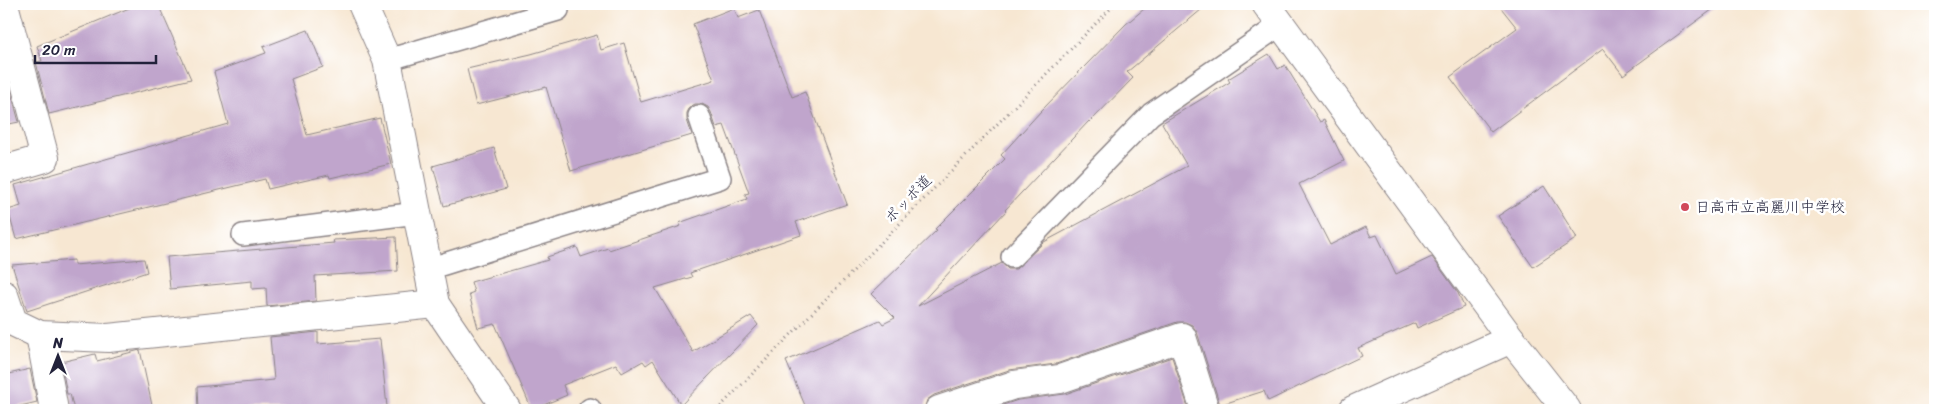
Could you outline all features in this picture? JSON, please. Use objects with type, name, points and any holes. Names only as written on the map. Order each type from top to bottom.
[{"type":"street","points":[[4,4],[45,158],[4,170]]},
{"type":"street","points":[[362,4],[387,60],[435,304],[507,410]]},
{"type":"street","points":[[1273,14],[1511,339],[1567,410]]},
{"type":"street","points":[[4,295],[13,322],[40,335],[108,338],[435,304]]},
{"type":"street","points":[[40,335],[54,410]]},
{"type":"street","points":[[939,410],[1014,385],[1060,379],[1182,337],[1205,410]]},
{"type":"street","points":[[1353,410],[1511,339]]},
{"type":"lane","points":[[387,60],[558,10]]},
{"type":"lane","points":[[1012,257],[1151,114],[1273,14]]},
{"type":"lane","points":[[428,269],[720,178],[699,116]]},
{"type":"lane","points":[[243,235],[417,213]]},
{"type":"path","name":"ポッポ道","points":[[717,410],[1115,4]]},
{"type":"building","points":[[139,4],[158,4],[191,79],[49,114],[36,62],[42,61],[37,46]]},
{"type":"building","points":[[1150,4],[1208,4],[1127,72],[1133,78],[1089,121],[1005,210],[918,306],[1002,263],[1008,269],[1016,269],[1044,242],[1187,166],[1162,123],[1230,82],[1228,79],[1269,54],[1278,69],[1285,65],[1320,122],[1324,120],[1344,161],[1299,184],[1330,245],[1366,227],[1371,237],[1377,235],[1396,274],[1432,257],[1458,293],[1464,307],[1417,328],[1415,323],[1358,348],[1362,356],[1268,401],[1264,391],[1220,405],[1197,332],[1192,325],[1185,322],[1177,322],[1056,364],[1009,370],[934,395],[927,400],[924,410],[807,410],[786,361],[880,320],[883,324],[895,318],[871,294],[937,230],[935,229],[1005,159],[1001,155],[1041,111],[1126,24]]},
{"type":"building","points":[[1498,4],[1720,4],[1623,75],[1603,49],[1491,132],[1450,77],[1517,28]]},
{"type":"building","points":[[734,8],[738,18],[759,10],[792,97],[805,92],[847,204],[796,222],[801,235],[690,273],[692,277],[655,288],[693,352],[751,316],[758,325],[681,405],[653,360],[646,365],[643,361],[622,373],[616,364],[563,385],[567,395],[532,410],[495,324],[478,328],[469,294],[474,292],[471,282],[548,260],[547,257],[577,247],[581,257],[608,248],[609,250],[681,226],[679,223],[747,199],[745,194],[749,193],[724,125],[716,127],[708,107],[702,104],[695,104],[690,107],[687,113],[687,120],[692,135],[571,171],[546,87],[476,105],[467,69],[531,54],[597,35],[601,50],[624,43],[641,102],[714,80],[693,24]]},
{"type":"building","points":[[308,30],[323,67],[291,79],[307,135],[380,118],[391,164],[330,178],[329,175],[268,189],[265,179],[16,239],[8,210],[21,206],[15,185],[228,124],[214,72],[266,53],[263,47]]},
{"type":"building","points":[[4,70],[19,122],[4,125]]},
{"type":"building","points":[[494,148],[506,189],[444,206],[433,166]]},
{"type":"building","points":[[1544,186],[1577,238],[1533,267],[1498,216]]},
{"type":"building","points":[[396,237],[398,271],[315,276],[316,301],[267,306],[266,288],[252,289],[252,281],[170,289],[167,257],[334,243],[333,240]]},
{"type":"building","points":[[144,259],[147,272],[27,311],[12,265],[74,260],[74,265]]},
{"type":"building","points":[[318,332],[318,344],[380,339],[387,407],[353,410],[198,410],[197,387],[274,380],[270,337]]},
{"type":"building","points":[[140,350],[153,410],[74,410],[70,394],[67,394],[61,362],[95,354],[97,361]]},
{"type":"building","points":[[1172,357],[1189,410],[988,410],[1018,400],[1065,394]]},
{"type":"building","points":[[30,369],[37,402],[4,410],[4,375]]},
{"type":"place","name":"日高市立高麗川中学校","points":[[1685,207]]}]
